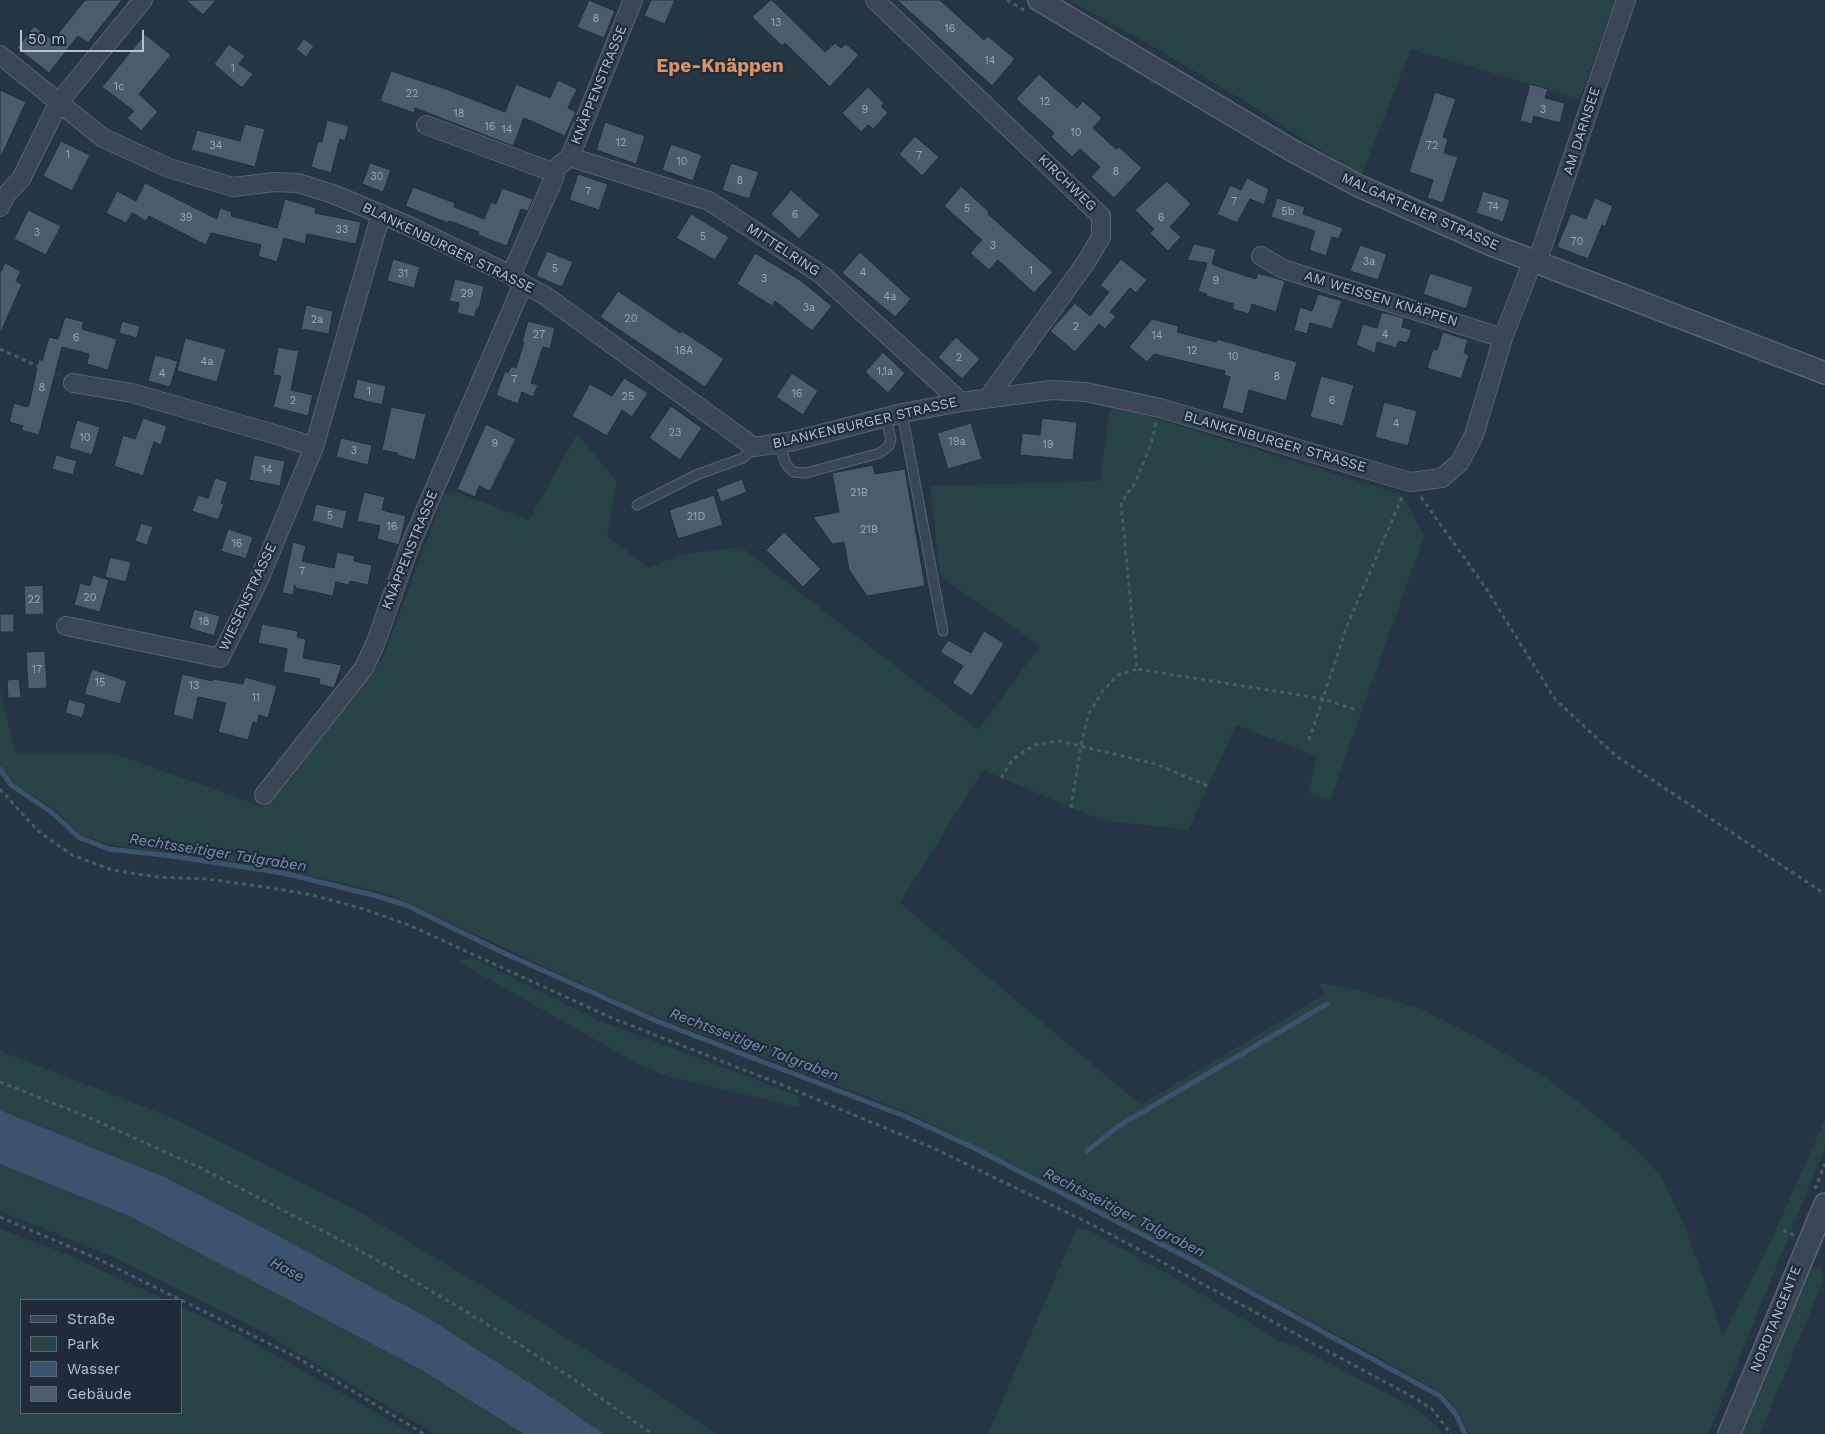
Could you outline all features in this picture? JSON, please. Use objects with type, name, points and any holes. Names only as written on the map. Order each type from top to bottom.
[{"type":"street","points":[[0,206],[5,196],[21,179],[59,102],[144,0]]},
{"type":"street","name":"KNÄPPENSTRASSE","points":[[264,795],[364,668],[376,642],[409,548],[517,280],[556,168],[570,158],[633,0]]},
{"type":"street","name":"KIRCHWEG","points":[[875,0],[1102,216],[1101,237],[1087,261],[988,398]]},
{"type":"street","name":"MALGARTENER STRASSE","points":[[1040,0],[1293,151],[1359,186],[1492,245],[1825,373]]},
{"type":"street","name":"AM DARNSEE","points":[[1535,261],[1626,0]]},
{"type":"street","name":"BLANKENBURGER STRASSE","points":[[0,55],[102,138],[169,168],[233,187],[274,182],[298,183],[333,194],[381,214],[517,280],[544,295],[754,448],[794,441],[894,416],[961,402],[1052,390],[1086,392],[1160,408],[1410,482],[1442,478],[1460,462],[1474,435],[1504,338],[1535,261]]},
{"type":"street","points":[[426,125],[555,173]]},
{"type":"street","name":"MITTELRING","points":[[570,158],[708,200],[822,275],[961,402]]},
{"type":"street","name":"WIESENSTRASSE","points":[[66,626],[220,658],[258,582],[314,447],[381,214]]},
{"type":"street","name":"AM WEISSEN KNÄPPEN","points":[[1261,256],[1283,269],[1504,338]]},
{"type":"street","points":[[73,383],[132,393],[314,447]]},
{"type":"street","name":"NORDTANGENTE","points":[[1729,1434],[1825,1204]]},
{"type":"lane","points":[[779,444],[786,464],[793,472],[806,472],[880,453],[889,446],[894,416]]},
{"type":"lane","points":[[894,416],[943,631]]},
{"type":"lane","points":[[637,505],[696,475],[743,458],[754,448]]},
{"type":"path","points":[[0,349],[73,383]]},
{"type":"path","points":[[1137,669],[1121,503],[1138,475],[1151,444],[1160,408]]},
{"type":"path","points":[[1309,740],[1347,626],[1384,537],[1410,482],[1485,587],[1555,699],[1616,756],[1825,894]]},
{"type":"path","points":[[1071,808],[1081,745],[1089,713],[1102,692],[1118,675],[1137,669],[1324,699],[1354,709]]},
{"type":"path","points":[[1001,778],[1014,759],[1035,744],[1059,741],[1156,764],[1208,786]]},
{"type":"path","points":[[0,789],[38,831],[72,855],[112,870],[157,877],[207,879],[266,887],[312,895],[364,909],[411,926],[612,1018],[775,1082],[933,1148],[1092,1225],[1414,1397],[1432,1410],[1451,1434]]},
{"type":"path","points":[[0,1082],[88,1117],[203,1169],[329,1234],[406,1276],[500,1332],[581,1384],[652,1434]]},
{"type":"path","points":[[0,1217],[96,1258],[179,1299]]},
{"type":"path","points":[[182,1301],[298,1358],[424,1434]]},
{"type":"green space","points":[[1069,0],[1615,0],[1580,99],[1411,49],[1361,176],[1246,102],[1152,46]]},
{"type":"green space","points":[[1113,405],[1402,495],[1424,536],[1330,800],[1309,793],[1316,756],[1236,725],[1188,830],[1101,820],[983,770],[900,903],[1141,1105],[1326,994],[1318,983],[1350,988],[1421,1009],[1473,1035],[1546,1078],[1590,1111],[1635,1148],[1663,1179],[1687,1232],[1723,1335],[1776,1230],[1825,1119],[1825,1148],[1708,1434],[1470,1434],[1459,1412],[1437,1390],[1336,1334],[1125,1223],[907,1112],[634,1008],[393,896],[361,887],[268,867],[111,845],[81,835],[51,807],[13,783],[0,764],[0,692],[16,754],[115,754],[264,807],[382,660],[444,495],[453,491],[529,520],[577,434],[617,481],[607,536],[649,568],[683,554],[741,547],[978,730],[1040,646],[940,576],[930,486],[1100,481],[1109,415]]},
{"type":"green space","points":[[472,958],[598,1020],[798,1096],[801,1108],[667,1076],[638,1064],[459,962]]},
{"type":"green space","points":[[0,1051],[173,1118],[365,1215],[634,1379],[717,1434],[604,1434],[536,1387],[428,1318],[275,1234],[34,1123],[0,1110]]},
{"type":"green space","points":[[0,1164],[129,1216],[418,1368],[524,1434],[435,1434],[257,1329],[111,1256],[0,1211]]},
{"type":"green space","points":[[1079,1228],[1088,1230],[1170,1275],[1281,1342],[1302,1349],[1414,1408],[1436,1425],[1442,1434],[988,1434],[1075,1232]]},
{"type":"green space","points":[[0,1229],[66,1254],[164,1299],[20,1299],[20,1414],[182,1414],[182,1307],[237,1333],[413,1434],[0,1434]]},
{"type":"green space","points":[[1821,1267],[1823,1281],[1760,1434],[1741,1434],[1809,1270]]},
{"type":"water","name":"Hase","points":[[0,1110],[164,1177],[275,1234],[428,1318],[536,1387],[604,1434],[524,1434],[418,1368],[129,1216],[0,1164]]},
{"type":"building","points":[[85,0],[122,0],[88,43],[78,36],[49,73],[17,48],[34,26],[53,40]]},
{"type":"building","points":[[186,0],[216,0],[203,15]]},
{"type":"building","points":[[589,0],[615,11],[604,38],[577,27]]},
{"type":"building","points":[[651,0],[675,0],[665,24],[644,16]]},
{"type":"building","points":[[770,0],[825,52],[835,43],[841,48],[846,44],[859,55],[830,87],[785,43],[782,46],[752,17]]},
{"type":"building","points":[[897,0],[940,0],[984,40],[988,36],[1015,59],[992,86]]},
{"type":"building","points":[[145,34],[171,55],[139,94],[158,112],[141,131],[127,118],[134,111],[102,87]]},
{"type":"building","points":[[304,39],[314,46],[306,57],[296,49]]},
{"type":"building","points":[[229,44],[245,56],[239,64],[253,74],[242,88],[214,64]]},
{"type":"building","points":[[391,71],[446,89],[505,112],[516,84],[550,98],[558,80],[577,89],[568,108],[576,112],[565,136],[524,118],[513,146],[415,108],[414,113],[380,101]]},
{"type":"building","points":[[1039,74],[1077,108],[1083,101],[1102,118],[1093,128],[1116,149],[1119,147],[1142,168],[1114,198],[1091,177],[1100,167],[1080,149],[1072,157],[1051,137],[1054,133],[1016,99]]},
{"type":"building","points":[[1530,84],[1548,89],[1545,98],[1565,103],[1560,123],[1534,116],[1532,124],[1520,121]]},
{"type":"building","points":[[868,87],[884,103],[881,106],[888,113],[873,129],[868,125],[861,132],[842,113]]},
{"type":"building","points":[[0,90],[26,102],[0,159]]},
{"type":"building","points":[[1435,92],[1456,99],[1443,137],[1448,139],[1444,153],[1458,157],[1443,203],[1427,198],[1433,180],[1409,172]]},
{"type":"building","points":[[327,120],[349,126],[345,141],[340,139],[331,173],[311,167],[318,141],[322,142]]},
{"type":"building","points":[[605,122],[645,136],[636,164],[596,150]]},
{"type":"building","points":[[245,124],[265,129],[255,167],[191,150],[197,130],[240,141]]},
{"type":"building","points":[[915,136],[939,157],[922,176],[899,154]]},
{"type":"building","points":[[61,141],[90,155],[72,191],[43,176]]},
{"type":"building","points":[[671,144],[702,155],[693,181],[662,170]]},
{"type":"building","points":[[370,163],[391,170],[383,192],[362,184]]},
{"type":"building","points":[[731,163],[759,172],[749,199],[722,190]]},
{"type":"building","points":[[578,174],[608,184],[599,210],[569,200]]},
{"type":"building","points":[[1247,178],[1269,189],[1264,205],[1250,199],[1237,223],[1217,214],[1230,185],[1241,190]]},
{"type":"building","points":[[1167,181],[1191,204],[1170,227],[1181,237],[1168,251],[1150,233],[1154,229],[1135,210]]},
{"type":"building","points":[[145,183],[217,219],[220,208],[232,212],[231,216],[277,228],[285,199],[316,208],[315,213],[361,222],[356,244],[307,234],[305,244],[284,238],[277,262],[258,256],[261,245],[211,233],[206,245],[149,216],[146,221],[132,213],[126,223],[106,213],[117,191],[136,201]]},
{"type":"building","points":[[961,186],[989,212],[988,214],[1053,272],[1034,293],[998,260],[989,270],[970,253],[982,240],[944,206]]},
{"type":"building","points":[[413,187],[455,203],[454,207],[484,219],[491,202],[496,204],[502,188],[533,199],[528,211],[521,209],[507,246],[478,235],[479,232],[449,221],[448,223],[405,206]]},
{"type":"building","points":[[791,190],[820,215],[799,239],[771,214]]},
{"type":"building","points":[[1483,191],[1510,200],[1503,222],[1476,213]]},
{"type":"building","points":[[1277,198],[1305,207],[1303,214],[1343,228],[1339,239],[1332,237],[1326,256],[1309,250],[1315,231],[1271,217]]},
{"type":"building","points":[[1595,198],[1613,206],[1605,227],[1602,225],[1588,259],[1557,247],[1571,213],[1586,219]]},
{"type":"building","points":[[28,210],[61,226],[46,255],[14,239]]},
{"type":"building","points":[[691,214],[729,237],[715,260],[676,238]]},
{"type":"building","points":[[1194,244],[1216,249],[1212,264],[1256,279],[1258,273],[1285,281],[1276,312],[1252,304],[1249,314],[1232,309],[1234,304],[1206,296],[1207,294],[1198,291],[1207,263],[1187,260]]},
{"type":"building","points":[[1360,245],[1387,254],[1378,280],[1350,271]]},
{"type":"building","points":[[547,251],[573,262],[562,287],[536,276]]},
{"type":"building","points":[[860,252],[911,299],[895,317],[842,273]]},
{"type":"building","points":[[755,253],[800,280],[832,306],[812,331],[775,301],[772,306],[737,284]]},
{"type":"building","points":[[393,259],[420,267],[414,288],[387,281]]},
{"type":"building","points":[[1121,259],[1147,280],[1136,293],[1130,288],[1110,312],[1116,316],[1105,329],[1099,324],[1075,352],[1050,331],[1075,303],[1090,316],[1109,292],[1100,285]]},
{"type":"building","points":[[5,263],[21,271],[16,281],[22,284],[0,334],[0,273]]},
{"type":"building","points":[[1430,273],[1473,287],[1466,309],[1423,294]]},
{"type":"building","points":[[455,279],[484,286],[479,308],[477,308],[474,317],[457,313],[459,303],[449,301]]},
{"type":"building","points":[[618,291],[680,333],[682,331],[724,359],[705,387],[600,317]]},
{"type":"building","points":[[1318,294],[1342,301],[1332,329],[1310,323],[1307,334],[1294,330],[1300,307],[1312,311]]},
{"type":"building","points":[[306,305],[333,311],[329,334],[301,329]]},
{"type":"building","points":[[1382,312],[1404,318],[1402,327],[1412,330],[1407,343],[1399,341],[1396,348],[1377,342],[1375,353],[1356,345],[1363,324],[1377,328]]},
{"type":"building","points":[[65,317],[84,322],[82,329],[117,339],[108,370],[87,364],[89,354],[62,347],[39,435],[21,430],[23,426],[9,422],[14,403],[27,407],[29,405],[39,358],[42,361],[49,337],[58,339]]},
{"type":"building","points":[[1152,319],[1179,326],[1177,332],[1216,342],[1217,339],[1297,362],[1286,401],[1249,390],[1243,414],[1222,408],[1230,377],[1224,375],[1225,371],[1154,354],[1147,362],[1129,347]]},
{"type":"building","points":[[122,321],[140,326],[137,338],[119,333]]},
{"type":"building","points":[[528,321],[555,328],[550,349],[543,347],[531,383],[538,385],[533,397],[522,392],[518,404],[496,395],[505,371],[508,373],[511,366],[516,368]]},
{"type":"building","points":[[1443,332],[1468,340],[1464,353],[1469,355],[1461,379],[1427,368],[1433,349],[1437,350]]},
{"type":"building","points":[[956,337],[980,359],[962,379],[938,357]]},
{"type":"building","points":[[185,338],[226,349],[217,382],[177,371]]},
{"type":"building","points":[[278,347],[299,351],[291,390],[313,395],[308,416],[273,407],[281,376],[273,375]]},
{"type":"building","points":[[883,352],[905,373],[888,393],[865,372]]},
{"type":"building","points":[[155,355],[178,361],[170,387],[148,381]]},
{"type":"building","points":[[792,373],[818,391],[803,415],[776,397]]},
{"type":"building","points":[[1321,376],[1354,385],[1343,426],[1310,417]]},
{"type":"building","points":[[624,378],[648,393],[632,417],[622,410],[607,436],[572,416],[590,384],[612,396]]},
{"type":"building","points":[[357,379],[386,386],[382,405],[353,398]]},
{"type":"building","points":[[1384,402],[1417,411],[1408,446],[1375,437]]},
{"type":"building","points":[[671,406],[702,428],[680,460],[649,438]]},
{"type":"building","points":[[391,407],[426,414],[415,460],[382,450]]},
{"type":"building","points":[[143,418],[167,426],[161,445],[154,442],[143,476],[114,466],[123,435],[135,439]]},
{"type":"building","points":[[1042,418],[1077,422],[1073,460],[1020,455],[1022,433],[1040,435]]},
{"type":"building","points":[[77,420],[100,427],[92,455],[69,448]]},
{"type":"building","points":[[971,423],[982,459],[948,469],[937,433]]},
{"type":"building","points":[[486,424],[516,439],[490,491],[479,486],[475,497],[457,489]]},
{"type":"building","points":[[341,438],[372,445],[368,465],[336,457]]},
{"type":"building","points":[[56,455],[77,461],[73,475],[52,469]]},
{"type":"building","points":[[254,455],[285,461],[280,486],[249,480]]},
{"type":"building","points":[[873,465],[875,474],[905,469],[925,586],[867,596],[849,570],[844,542],[832,544],[813,517],[839,512],[832,473]]},
{"type":"building","points":[[215,478],[228,482],[221,503],[224,504],[218,520],[192,511],[198,495],[208,498]]},
{"type":"building","points":[[742,479],[747,492],[721,502],[716,489]]},
{"type":"building","points":[[364,492],[385,497],[382,510],[406,516],[399,545],[377,539],[380,526],[357,521]]},
{"type":"building","points":[[714,495],[723,525],[678,539],[669,510]]},
{"type":"building","points":[[316,504],[347,511],[343,529],[312,521]]},
{"type":"building","points":[[141,523],[153,527],[147,545],[135,541]]},
{"type":"building","points":[[228,529],[253,537],[246,559],[221,551]]},
{"type":"building","points":[[784,532],[821,569],[803,587],[766,550]]},
{"type":"building","points":[[293,542],[306,546],[302,561],[334,568],[337,552],[355,556],[354,561],[372,565],[368,585],[350,581],[349,585],[336,582],[333,596],[295,588],[295,585],[293,595],[282,593]]},
{"type":"building","points":[[110,557],[131,562],[126,582],[105,577]]},
{"type":"building","points":[[93,575],[109,580],[100,612],[74,605],[80,583],[90,586]]},
{"type":"building","points":[[43,585],[44,614],[25,615],[24,586]]},
{"type":"building","points":[[194,609],[220,616],[214,636],[189,628]]},
{"type":"building","points":[[0,614],[14,614],[14,632],[0,632]]},
{"type":"building","points":[[262,624],[298,631],[297,637],[306,639],[303,658],[342,665],[334,688],[319,684],[320,679],[283,672],[287,649],[258,643]]},
{"type":"building","points":[[984,631],[1004,643],[972,696],[952,683],[963,666],[940,652],[948,640],[971,653]]},
{"type":"building","points":[[45,651],[47,688],[28,689],[26,652]]},
{"type":"building","points":[[92,669],[127,681],[120,704],[84,694]]},
{"type":"building","points":[[182,674],[212,681],[213,679],[243,684],[245,677],[277,686],[268,718],[259,715],[257,723],[253,722],[248,740],[218,732],[226,703],[198,697],[193,720],[173,715]]},
{"type":"building","points":[[19,679],[21,698],[8,698],[7,680]]},
{"type":"building","points":[[69,699],[86,704],[82,718],[65,713]]},
{"type":"waterway","name":"Rechtsseitiger Talgraben","points":[[0,769],[11,785],[50,811],[80,838],[109,849],[172,856],[283,873],[377,896],[408,906],[506,954],[659,1022],[907,1117],[972,1147],[1190,1259],[1440,1396],[1456,1414],[1465,1434]]},
{"type":"waterway","points":[[1087,1151],[1117,1127],[1327,1004]]},
{"type":"district","name":"Epe-Knäppen","points":[[720,66]]}]
